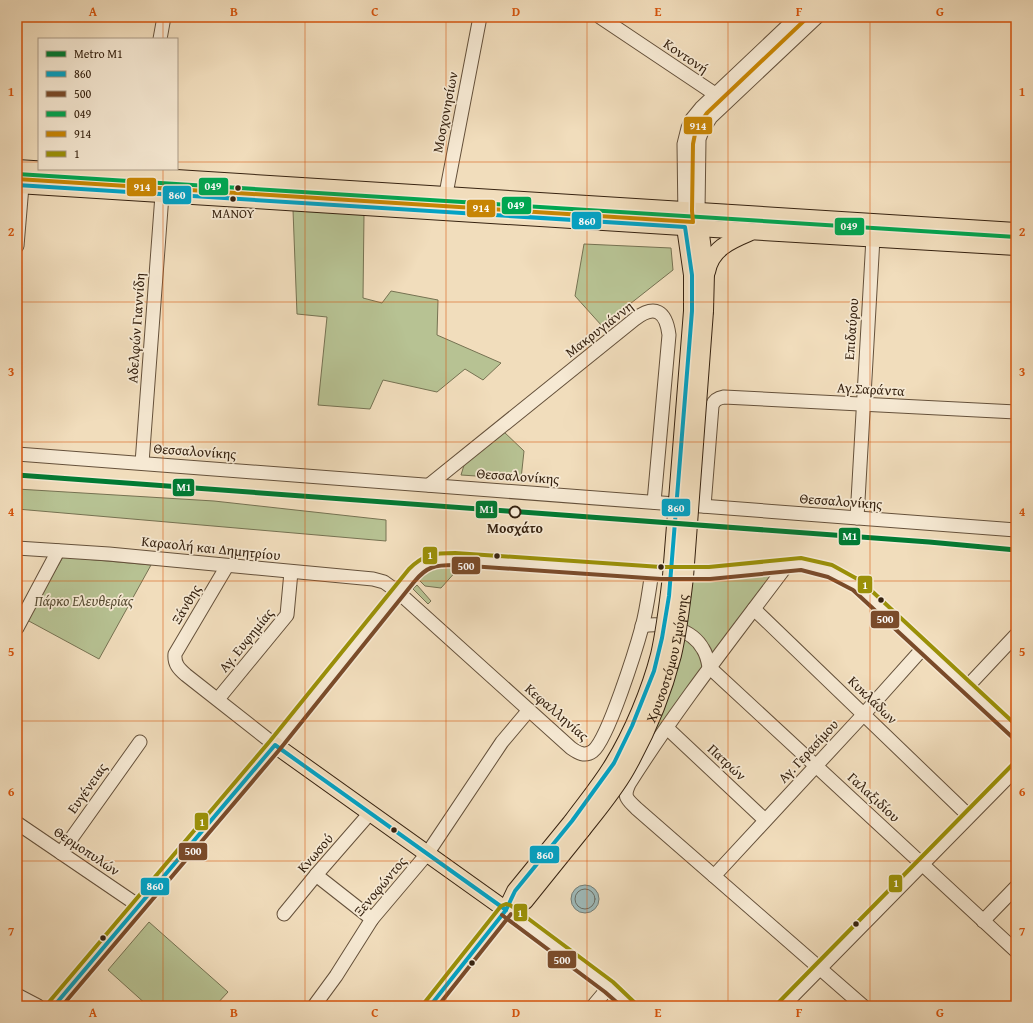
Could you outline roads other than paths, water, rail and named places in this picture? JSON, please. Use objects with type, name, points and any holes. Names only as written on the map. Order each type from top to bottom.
[{"type":"main road","points":[[17,168],[38,169]]},
{"type":"main road","points":[[65,170],[137,173],[445,195],[1016,231]]},
{"type":"main road","points":[[19,186],[692,228],[1016,246]]},
{"type":"main road","name":"Χρυσοστόμου Σμύρνης","points":[[691,211],[692,275],[698,311]]},
{"type":"main road","name":"Χρυσοστόμου Σμύρνης","points":[[430,1006],[506,910],[525,901],[577,825],[618,782],[646,731],[658,702],[672,657],[680,617],[685,577],[698,311],[706,273],[692,228]]},
{"type":"main road","points":[[706,273],[712,256],[719,249],[733,240],[753,231]]},
{"type":"main road","points":[[54,1006],[275,745],[506,910]]},
{"type":"street","points":[[160,38],[164,17]]},
{"type":"street","name":"Μοσχονησίων","points":[[442,212],[480,17]]},
{"type":"street","name":"Κοντονή","points":[[600,17],[715,94]]},
{"type":"street","points":[[691,211],[684,144],[692,119],[715,94],[797,17]]},
{"type":"street","points":[[691,211],[700,135],[704,126],[711,117],[817,17]]},
{"type":"street","points":[[136,193],[137,173]]},
{"type":"street","points":[[17,246],[19,186]]},
{"type":"street","name":"Αδελφών Γιαννίδη","points":[[142,463],[162,195]]},
{"type":"street","name":"Επιδαύρου","points":[[857,518],[862,404],[873,238]]},
{"type":"street","name":"Μακρυγιάννη","points":[[429,485],[634,319],[642,313],[651,311],[659,313],[665,319],[669,335],[654,502]]},
{"type":"street","name":"Αγ.Σαράντα","points":[[704,506],[712,406],[715,400],[724,397],[1016,412]]},
{"type":"street","name":"Θεσσαλονίκης","points":[[17,454],[1016,530]]},
{"type":"street","name":"Καραολή και Δημητρίου","points":[[17,548],[109,554],[373,579],[384,582],[398,592]]},
{"type":"street","points":[[17,628],[58,551]]},
{"type":"street","points":[[218,700],[275,745],[398,592],[423,565],[430,560],[442,558],[652,572],[709,573],[801,564],[829,570],[857,585],[1016,732]]},
{"type":"street","name":"Χρυσοστόμου Σμύρνης","points":[[714,876],[627,799],[625,793],[629,784],[709,667],[787,565]]},
{"type":"street","name":"Ξάνθης","points":[[218,700],[178,668],[174,660],[175,654],[228,566]]},
{"type":"street","name":"Αγ. Ευφημίας","points":[[218,700],[287,615],[291,572]]},
{"type":"street","name":"Κεφαλληνίας","points":[[398,592],[576,752],[583,754],[593,751],[602,738],[611,719],[642,626],[652,572]]},
{"type":"street","name":"Κυκλάδων","points":[[754,609],[969,816]]},
{"type":"street","points":[[642,626],[660,624],[689,635],[696,640],[703,649],[709,667]]},
{"type":"street","points":[[967,687],[1016,635]]},
{"type":"street","name":"Αγ. Γερασίμου","points":[[714,876],[817,766],[924,647]]},
{"type":"street","name":"Γαλαξιδίου","points":[[709,667],[1016,951]]},
{"type":"street","name":"Ξενοφώντος","points":[[314,1006],[336,976],[372,919],[428,854],[502,742],[529,710]]},
{"type":"street","name":"Πατρών","points":[[667,728],[765,820]]},
{"type":"street","name":"Ευγένειας","points":[[61,853],[140,742]]},
{"type":"street","points":[[783,1006],[1016,768]]},
{"type":"street","name":"Κνωσού","points":[[284,914],[370,813]]},
{"type":"street","name":"Θερμοπυλών","points":[[17,823],[139,906]]},
{"type":"street","points":[[316,875],[372,919]]},
{"type":"street","points":[[714,876],[863,1006]]},
{"type":"street","points":[[982,920],[1016,887]]},
{"type":"street","points":[[506,910],[609,987],[630,1006]]},
{"type":"street","points":[[593,1006],[609,987]]},
{"type":"street","points":[[17,995],[38,1006]]},
{"type":"water","points":[[585,885],[595,889],[599,899],[595,909],[585,913],[575,909],[571,899],[575,889]]},
{"type":"metro line","name":"Μ1","points":[[17,475],[929,542],[1016,550]]},
{"type":"place","name":"ΜΑΝΟΥ","points":[[233,199]]},
{"type":"place","name":"Μοσχάτο","points":[[515,512]]},
{"type":"park label","name":"Πάρκο Ελευθερίας","points":[[84,601]]}]
